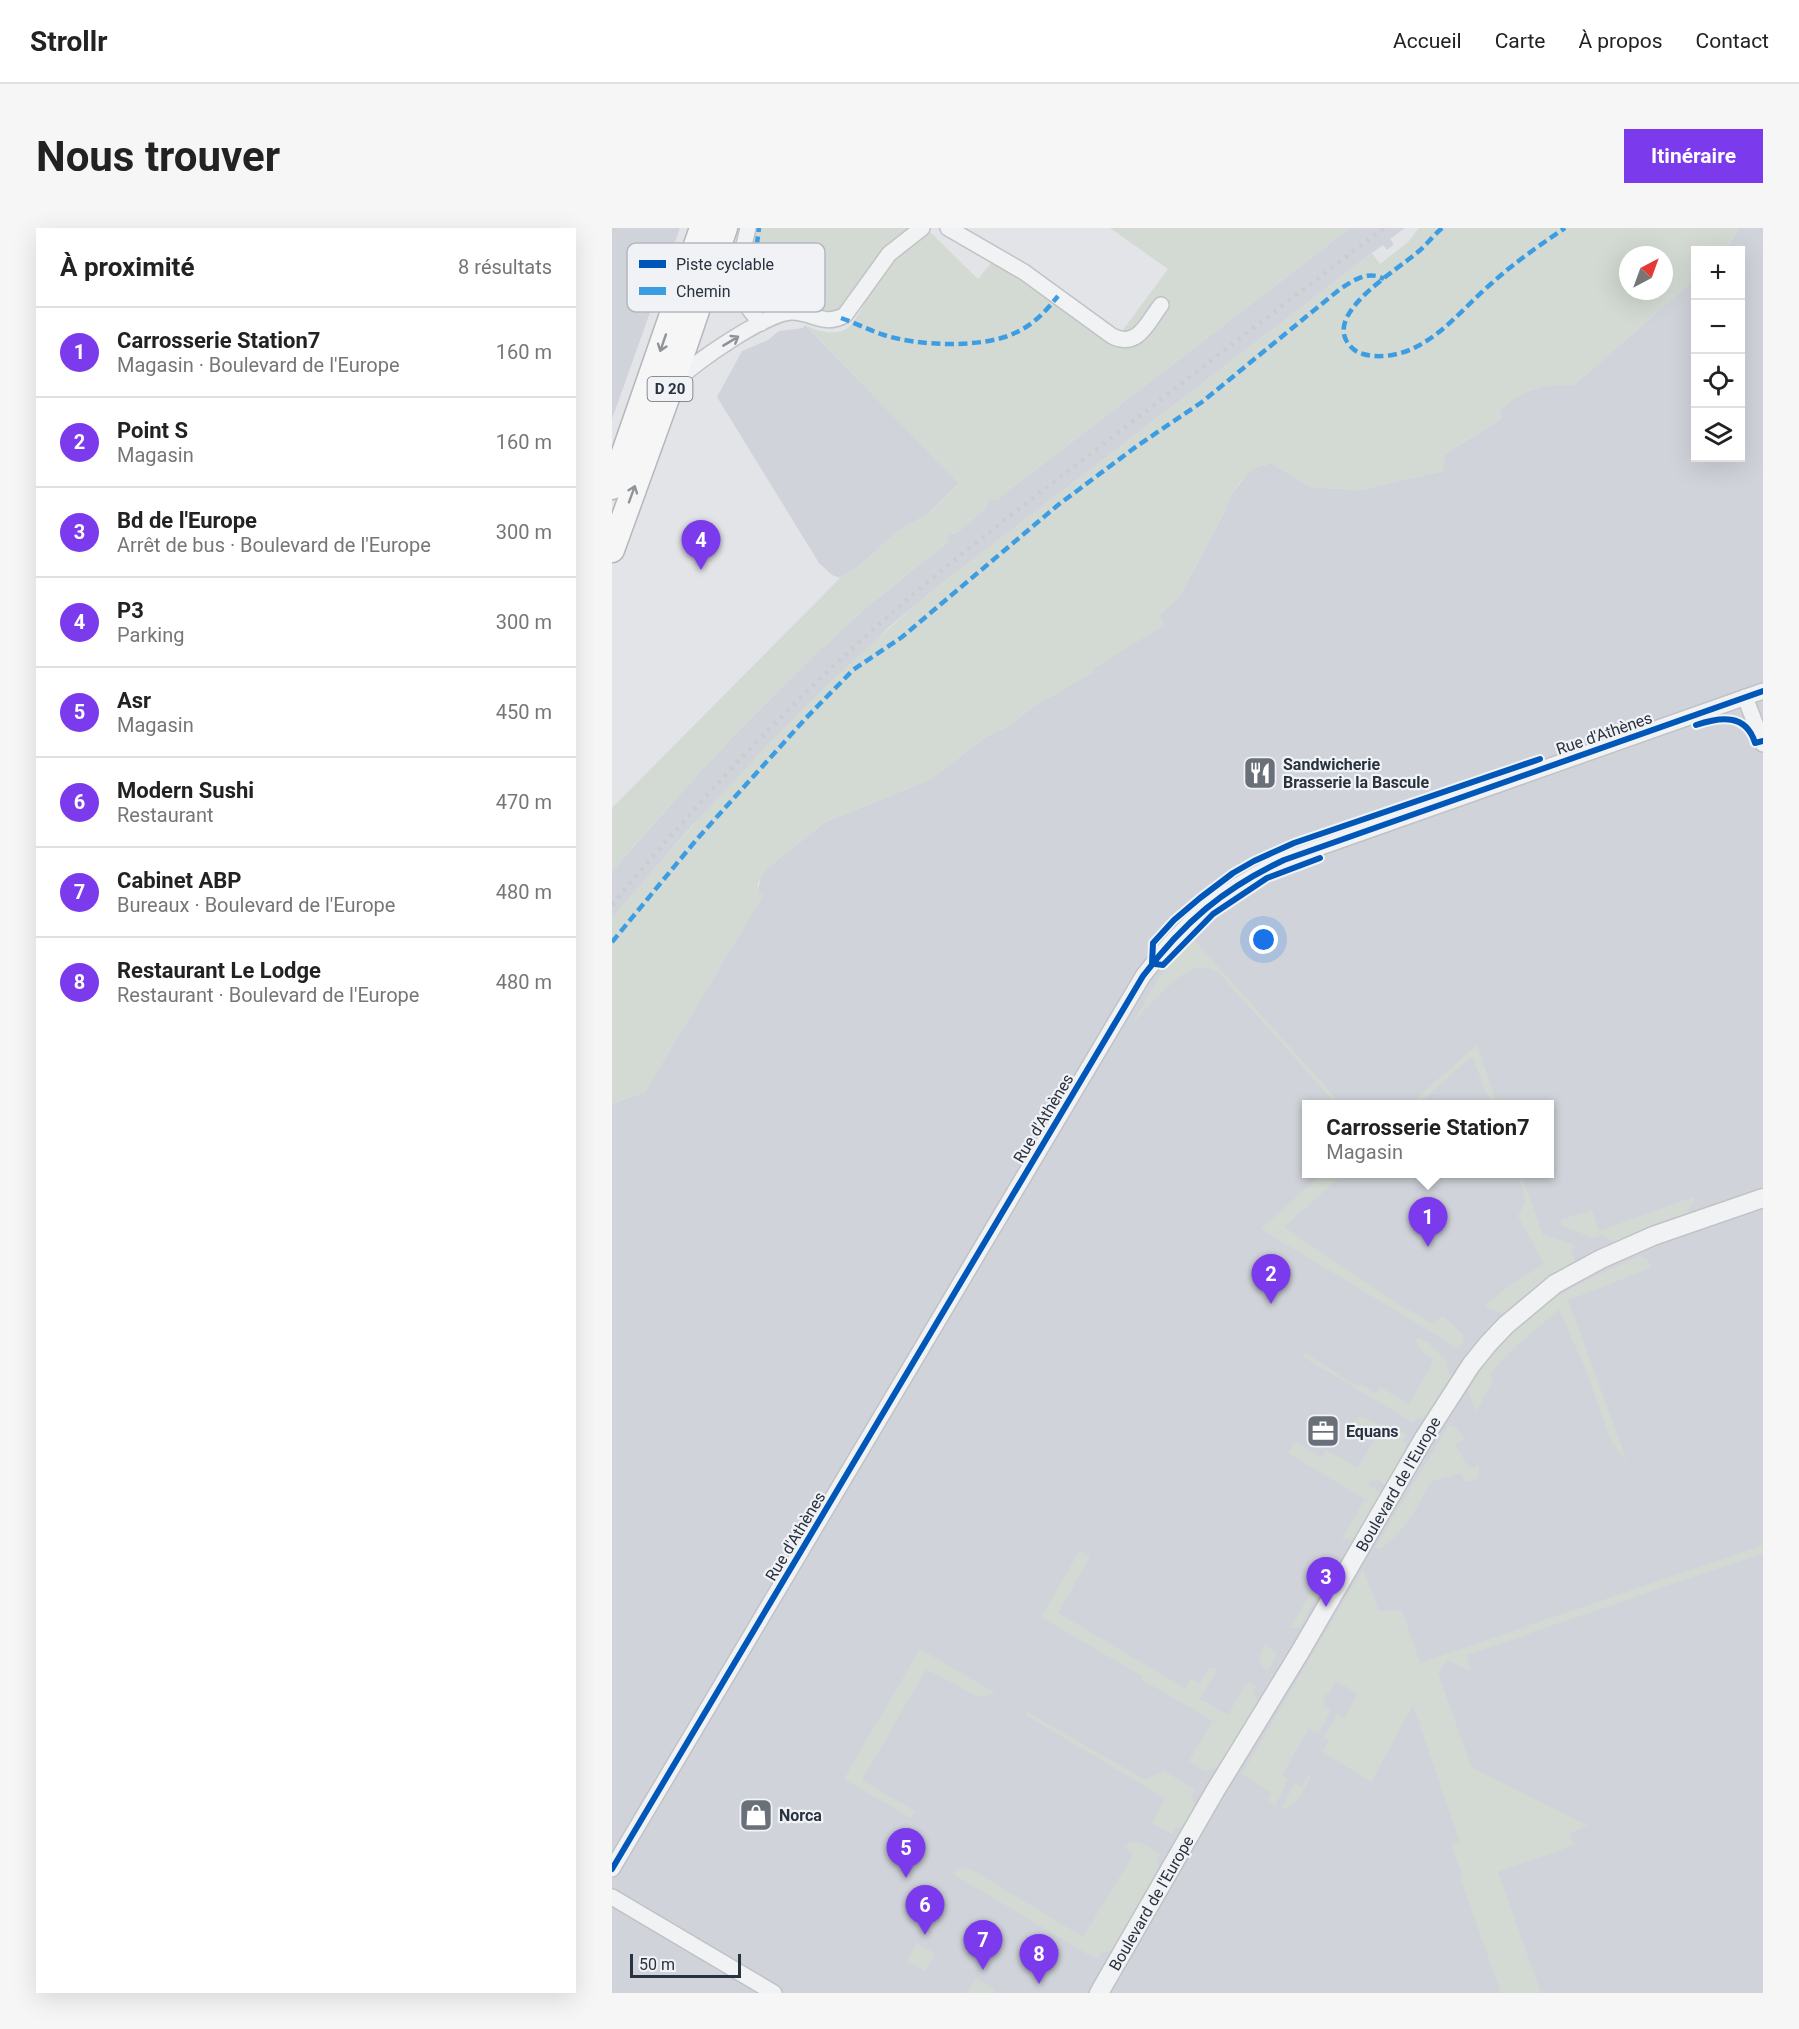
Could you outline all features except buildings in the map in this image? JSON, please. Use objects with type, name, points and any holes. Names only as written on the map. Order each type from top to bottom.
[{"type":"highway","name":"D 20","points":[[697,243],[702,228]]},
{"type":"highway","name":"D 20","points":[[720,243],[725,228]]},
{"type":"highway","name":"D 20","points":[[612,488],[673,312]]},
{"type":"highway","name":"D 20","points":[[612,549],[696,312]]},
{"type":"street","points":[[745,243],[748,228]]},
{"type":"street","points":[[670,387],[704,357],[773,317],[792,312],[827,321],[837,320],[845,315],[889,254],[922,228]]},
{"type":"street","points":[[948,228],[1024,272],[1122,341],[1138,336],[1161,305]]},
{"type":"street","points":[[752,312],[761,323]]},
{"type":"street","name":"Rue d'Athènes","points":[[612,1869],[1143,976],[1176,935],[1229,891],[1255,874],[1284,860],[1763,691]]},
{"type":"street","points":[[1745,697],[1763,744]]},
{"type":"street","name":"Boulevard de l'Europe","points":[[1098,1993],[1424,1438],[1471,1365],[1488,1344],[1506,1325],[1555,1284],[1601,1259],[1653,1236],[1763,1198]]},
{"type":"street","points":[[612,1897],[774,1993]]},
{"type":"shaded area","points":[[612,228],[680,228],[675,243],[627,243],[627,312],[650,312],[612,419]]},
{"type":"shaded area","points":[[752,228],[909,228],[899,237],[839,314],[801,312],[825,312],[825,243],[749,243]]},
{"type":"shaded area","points":[[1110,228],[1350,228],[996,500],[987,501],[986,508],[955,534],[951,533],[947,537],[950,541],[878,598],[800,669],[704,768],[612,871],[612,808],[840,578],[858,567],[896,533],[929,513],[959,483],[805,325],[821,331],[833,332],[849,327],[887,268],[929,231],[978,279],[992,262],[1114,342],[1168,269]]},
{"type":"shaded area","points":[[1350,228],[1405,228],[1390,239],[1394,244],[1387,250],[1383,245],[1372,253],[940,585],[889,627],[690,828],[612,918],[612,871],[711,759],[812,657],[870,604],[949,541],[946,537],[951,533],[955,534],[986,508],[987,501],[991,498],[996,500]]},
{"type":"shaded area","points":[[1419,228],[1738,228],[1729,246],[1691,246],[1691,283],[1673,298],[1673,246],[1619,246],[1619,300],[1671,300],[1573,386],[1551,385],[1533,389],[1516,398],[1499,411],[1502,418],[1445,454],[1443,471],[1360,490],[1311,487],[1271,463],[1262,465],[1248,474],[1236,487],[1179,597],[1159,615],[1163,626],[1092,669],[1094,672],[1034,706],[1007,727],[987,736],[931,779],[825,822],[767,868],[758,883],[758,890],[763,896],[645,1092],[612,1104],[612,918],[689,829],[768,744],[851,662],[940,585],[1372,253],[1380,264],[1408,242]]},
{"type":"shaded area","points":[[1738,228],[1763,228],[1763,1993],[612,1993],[612,1104],[645,1092],[758,890],[761,875],[767,868],[825,822],[931,779],[987,736],[1007,727],[1034,706],[1093,672],[1092,669],[1163,625],[1159,615],[1179,597],[1225,511],[1230,496],[1252,468],[1271,463],[1311,487],[1360,490],[1442,471],[1445,454],[1502,418],[1499,411],[1513,399],[1543,386],[1574,385],[1691,283],[1691,462],[1745,462],[1745,246],[1729,246]]},
{"type":"shaded area","points":[[805,325],[959,483],[929,513],[896,533],[858,567],[840,578],[832,575],[819,563],[717,397],[742,351],[768,340],[779,331],[803,328]]},
{"type":"shaded area","points":[[1193,939],[1337,1100],[1332,1100],[1219,973],[1213,970],[1199,967],[1185,973],[1161,993],[1133,1022],[1160,977]]},
{"type":"shaded area","points":[[1477,1045],[1496,1100],[1489,1100],[1472,1056],[1422,1100],[1415,1100]]},
{"type":"shaded area","points":[[1318,1178],[1339,1178],[1284,1227],[1395,1302],[1433,1324],[1443,1316],[1463,1336],[1464,1340],[1459,1349],[1261,1229]]},
{"type":"shaded area","points":[[1519,1178],[1522,1178],[1543,1235],[1570,1243],[1575,1247],[1571,1249],[1575,1261],[1538,1286],[1503,1314],[1485,1306],[1505,1289],[1544,1264],[1518,1216],[1524,1204],[1524,1191]]},
{"type":"shaded area","points":[[1693,1197],[1695,1201],[1685,1217],[1615,1242],[1600,1235],[1595,1238],[1562,1226],[1561,1220],[1592,1210],[1599,1231]]},
{"type":"shaded area","points":[[1638,1256],[1646,1258],[1651,1268],[1568,1300],[1627,1462],[1612,1444],[1588,1375],[1559,1309],[1515,1347],[1490,1373],[1493,1381],[1477,1410],[1475,1409],[1468,1390],[1509,1336],[1548,1303],[1590,1279]]},
{"type":"shaded area","points":[[1418,1338],[1428,1343],[1448,1362],[1446,1367],[1451,1377],[1427,1418],[1417,1417],[1414,1423],[1302,1356],[1305,1353],[1358,1387],[1360,1384],[1376,1394],[1380,1387],[1409,1405],[1434,1360],[1425,1354],[1415,1340]]},
{"type":"shaded area","points":[[1359,1417],[1393,1428],[1389,1436],[1395,1439],[1400,1431],[1407,1434],[1403,1440],[1408,1450],[1387,1486],[1377,1479],[1375,1481],[1371,1479],[1368,1485],[1382,1493],[1355,1540],[1342,1539],[1365,1499],[1288,1453],[1296,1442],[1321,1458],[1326,1450],[1358,1468],[1375,1440],[1350,1425]]},
{"type":"shaded area","points":[[1449,1425],[1457,1429],[1465,1439],[1455,1444],[1469,1469],[1479,1465],[1479,1476],[1477,1479],[1465,1482],[1461,1473],[1430,1482],[1421,1501],[1403,1526],[1381,1549],[1375,1548]]},
{"type":"shaded area","points":[[1763,1545],[1763,1553],[1467,1655],[1471,1672],[1448,1660],[1438,1673],[1471,1767],[1588,1826],[1569,1833],[1574,1845],[1498,1872],[1541,1993],[1501,1993],[1460,1878],[1463,1877],[1451,1845],[1460,1842],[1413,1705],[1371,1782],[1323,1752],[1329,1740],[1324,1737],[1337,1714],[1345,1718],[1358,1694],[1336,1681],[1328,1695],[1325,1694],[1326,1698],[1322,1705],[1331,1710],[1318,1733],[1309,1728],[1282,1775],[1288,1779],[1275,1806],[1268,1800],[1271,1792],[1242,1774],[1363,1569],[1379,1611],[1402,1611],[1420,1663]]},
{"type":"shaded area","points":[[1080,1550],[1090,1557],[1058,1613],[1186,1689],[1190,1679],[1200,1684],[1209,1668],[1218,1668],[1200,1699],[1228,1715],[1246,1684],[1256,1686],[1253,1691],[1259,1703],[1221,1767],[1208,1769],[1206,1772],[1189,1761],[1213,1721],[1041,1617]]},
{"type":"shaded area","points":[[1330,1560],[1334,1568],[1300,1627],[1290,1628]]},
{"type":"shaded area","points":[[1264,1644],[1277,1653],[1268,1670],[1263,1668],[1259,1658]]},
{"type":"shaded area","points":[[920,1649],[995,1693],[979,1697],[926,1669],[862,1780],[915,1811],[911,1818],[844,1779]]},
{"type":"shaded area","points":[[1027,1712],[1145,1780],[1164,1771],[1195,1790],[1191,1797],[1196,1807],[1185,1827],[1175,1829],[1172,1834],[1152,1823],[1165,1798],[1026,1715]]},
{"type":"shaded area","points":[[1308,1776],[1311,1777],[1295,1802],[1281,1809],[1295,1783],[1302,1787]]},
{"type":"shaded area","points":[[1131,1842],[1143,1844],[1160,1854],[1157,1860],[1160,1871],[1112,1951],[1101,1953],[1098,1958],[953,1874],[959,1868],[967,1867],[1083,1937],[1134,1854],[1125,1848]]},
{"type":"shaded area","points":[[917,1943],[935,1954],[925,1971],[907,1960]]},
{"type":"shaded area","points":[[976,1978],[995,1990],[992,1993],[967,1993]]},
{"type":"railway","points":[[612,905],[671,835],[765,734],[830,669],[892,612],[1010,516],[1384,228]]},
{"type":"marked path","points":[[757,243],[759,228]]},
{"type":"marked path","points":[[1442,228],[1419,251],[1357,303],[1348,316],[1344,328],[1346,340],[1355,351],[1376,356],[1390,355],[1410,350],[1427,341],[1447,326],[1510,268],[1565,228]]},
{"type":"marked path","points":[[612,942],[697,839],[806,718],[853,670],[902,637],[1058,505],[1137,446],[1202,402],[1340,289],[1367,276],[1378,276],[1384,279]]},
{"type":"marked path","points":[[841,318],[898,339],[914,342],[969,343],[1003,337],[1023,329],[1039,317],[1058,296]]},
{"type":"cycle path","points":[[612,1869],[1143,976],[1174,939],[1223,895],[1284,860],[1763,691]]},
{"type":"cycle path","points":[[1696,725],[1714,720],[1731,720],[1745,726],[1755,743],[1763,741]]},
{"type":"cycle path","points":[[1152,964],[1153,943],[1174,920],[1233,873],[1254,861],[1294,843],[1540,759]]},
{"type":"cycle path","points":[[1155,964],[1163,965],[1213,914],[1267,878],[1320,858]]},
{"type":"place","name":"P3","points":[[701,570]]},
{"type":"place","name":"Sandwicherie Brasserie la Bascule","points":[[1260,773]]},
{"type":"place","name":"Carrosserie Station7","points":[[1428,1247]]},
{"type":"place","name":"Point S","points":[[1271,1304]]},
{"type":"place","name":"Equans","points":[[1323,1431]]},
{"type":"place","name":"Bd de l'Europe","points":[[1326,1607]]},
{"type":"place","name":"Norca","points":[[756,1815]]},
{"type":"place","name":"Asr","points":[[906,1878]]},
{"type":"place","name":"Modern Sushi","points":[[925,1935]]},
{"type":"place","name":"Cabinet ABP","points":[[983,1970]]},
{"type":"place","name":"Restaurant Le Lodge","points":[[1039,1984]]}]
